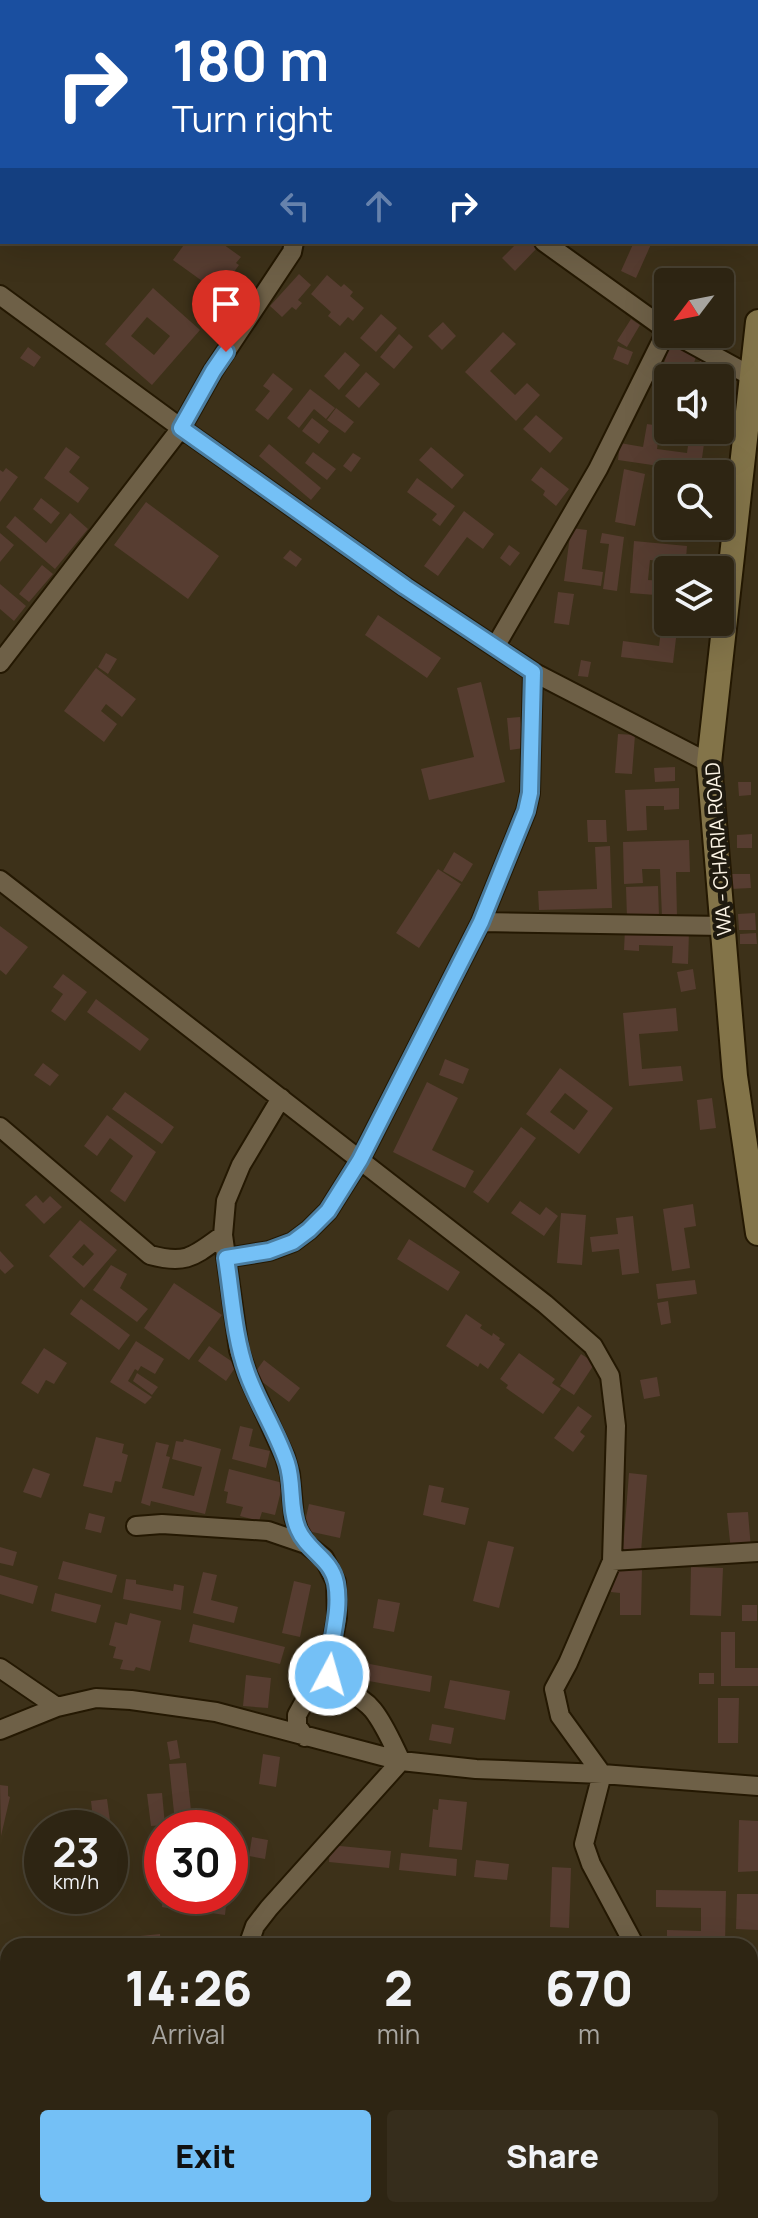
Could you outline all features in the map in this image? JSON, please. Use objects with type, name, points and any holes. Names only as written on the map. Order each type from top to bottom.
[{"type":"street","points":[[0,663],[181,428],[213,371],[292,252],[294,244]]},
{"type":"street","points":[[547,244],[654,320]]},
{"type":"street","points":[[0,295],[181,428],[495,647],[533,672],[709,763]]},
{"type":"street","name":"WA - CHARIA ROAD","points":[[758,322],[709,763],[735,1076],[758,1233]]},
{"type":"street","points":[[495,647],[598,469],[659,348]]},
{"type":"street","points":[[700,348],[751,376]]},
{"type":"street","points":[[226,1258],[269,1251],[293,1242],[328,1211],[360,1160],[481,922],[522,819],[530,793],[533,672]]},
{"type":"street","points":[[0,880],[545,1304],[593,1346],[610,1376],[616,1426],[612,1561],[554,1689],[560,1716],[602,1774]]},
{"type":"street","points":[[481,922],[723,926]]},
{"type":"street","points":[[281,1098],[241,1165],[226,1201],[223,1235],[239,1350],[285,1457],[290,1474],[294,1517],[306,1544]]},
{"type":"street","points":[[0,1127],[150,1255],[168,1260],[184,1259],[194,1256],[223,1235]]},
{"type":"street","points":[[136,1526],[162,1524],[268,1531],[306,1544],[324,1558],[336,1582],[337,1617],[329,1675],[335,1684],[360,1698],[374,1711],[401,1761]]},
{"type":"street","points":[[612,1561],[758,1552]]},
{"type":"street","points":[[305,1737],[297,1726],[297,1715],[330,1655]]},
{"type":"street","points":[[0,1668],[57,1707]]},
{"type":"street","points":[[0,1730],[57,1707],[96,1698],[131,1700],[216,1712],[401,1761],[476,1769],[602,1774],[758,1786]]},
{"type":"street","points":[[251,1938],[255,1926],[269,1908],[401,1761]]},
{"type":"street","points":[[602,1774],[584,1844],[591,1864],[631,1938]]},
{"type":"building","points":[[185,244],[223,244],[241,257],[236,263],[239,265],[223,287],[221,285],[216,291],[173,260]]},
{"type":"building","points":[[516,244],[532,244],[537,248],[515,271],[502,258]]},
{"type":"building","points":[[633,244],[651,244],[636,278],[621,271]]},
{"type":"building","points":[[299,274],[311,285],[298,300],[302,303],[296,310],[292,307],[282,317],[270,306]]},
{"type":"building","points":[[327,275],[353,292],[350,296],[364,308],[353,321],[348,317],[340,326],[328,316],[331,312],[311,294]]},
{"type":"building","points":[[153,288],[200,330],[152,385],[105,344]],"holes":[[[147,317],[170,336],[154,355],[131,336]]]},
{"type":"building","points":[[381,314],[397,328],[376,352],[360,338]]},
{"type":"building","points":[[631,319],[640,325],[627,347],[617,341]]},
{"type":"building","points":[[443,322],[456,336],[442,350],[428,336]]},
{"type":"building","points":[[503,332],[516,344],[490,371],[515,395],[527,383],[540,395],[516,421],[465,372]]},
{"type":"building","points":[[399,334],[413,347],[394,369],[380,357]]},
{"type":"building","points":[[618,346],[633,352],[628,365],[613,359]]},
{"type":"building","points":[[28,347],[41,357],[34,367],[20,358]]},
{"type":"building","points":[[669,348],[697,354],[694,364],[664,363]]},
{"type":"building","points":[[345,352],[360,365],[339,390],[324,376]]},
{"type":"building","points":[[700,360],[715,362],[715,364],[699,364]]},
{"type":"building","points":[[366,372],[380,384],[359,408],[345,396]]},
{"type":"building","points":[[273,373],[293,389],[268,420],[255,410],[270,391],[263,386]]},
{"type":"building","points":[[310,389],[335,408],[326,419],[314,409],[299,428],[287,418]]},
{"type":"building","points":[[336,408],[354,422],[345,433],[327,420]]},
{"type":"building","points":[[536,415],[563,438],[550,453],[523,429]]},
{"type":"building","points":[[312,418],[329,431],[319,444],[302,431]]},
{"type":"building","points":[[647,424],[654,425],[657,449],[687,453],[688,444],[704,444],[702,460],[654,460],[654,465],[618,460],[620,443],[643,447]]},
{"type":"building","points":[[269,444],[321,488],[311,500],[259,456]]},
{"type":"building","points":[[66,447],[80,457],[69,472],[89,488],[78,503],[44,478]]},
{"type":"building","points":[[431,447],[464,475],[452,489],[419,460]]},
{"type":"building","points":[[313,452],[336,469],[327,480],[305,463]]},
{"type":"building","points":[[353,453],[361,458],[351,472],[343,466]]},
{"type":"building","points":[[541,467],[569,489],[556,506],[543,495],[545,491],[531,480]]},
{"type":"building","points":[[6,468],[18,477],[0,502],[0,470],[3,472]]},
{"type":"building","points":[[624,469],[645,474],[635,526],[615,522]]},
{"type":"building","points":[[417,478],[455,506],[440,526],[432,520],[437,514],[407,492]]},
{"type":"building","points":[[41,498],[60,513],[51,524],[33,509]]},
{"type":"building","points":[[146,502],[219,556],[188,599],[114,545]]},
{"type":"building","points":[[464,511],[494,534],[483,549],[467,537],[438,576],[424,566]]},
{"type":"building","points":[[70,513],[88,529],[55,569],[6,527],[15,516],[46,543]]},
{"type":"building","points":[[571,528],[587,530],[582,569],[603,572],[601,586],[564,581]]},
{"type":"building","points":[[0,533],[14,545],[0,562]]},
{"type":"building","points":[[602,533],[624,537],[617,591],[603,589],[609,544],[600,543]]},
{"type":"building","points":[[634,541],[687,546],[686,556],[654,556],[654,560],[650,560],[648,580],[654,580],[654,595],[630,593]]},
{"type":"building","points":[[509,545],[520,553],[510,566],[500,558]]},
{"type":"building","points":[[290,550],[302,559],[296,567],[283,558]]},
{"type":"building","points":[[42,565],[53,574],[29,602],[19,594]]},
{"type":"building","points":[[0,584],[26,606],[14,621],[0,609]]},
{"type":"building","points":[[558,592],[574,594],[569,625],[554,623]]},
{"type":"building","points":[[378,615],[441,658],[427,678],[365,635]]},
{"type":"building","points":[[660,636],[676,636],[673,663],[621,657],[623,641],[659,646]]},
{"type":"building","points":[[106,653],[117,659],[108,674],[98,667]]},
{"type":"building","points":[[581,660],[591,662],[588,677],[578,676]]},
{"type":"building","points":[[96,668],[136,699],[122,717],[106,704],[101,711],[117,724],[104,742],[64,711]]},
{"type":"building","points":[[481,682],[505,782],[429,800],[421,769],[474,757],[457,688]]},
{"type":"building","points":[[520,717],[524,748],[510,750],[507,718]]},
{"type":"building","points":[[618,734],[635,735],[632,774],[615,773]]},
{"type":"building","points":[[675,767],[675,781],[655,782],[654,768]]},
{"type":"building","points":[[738,782],[751,782],[751,795],[739,796]]},
{"type":"building","points":[[679,788],[679,809],[646,806],[647,830],[627,831],[625,790]]},
{"type":"building","points":[[587,820],[606,820],[607,842],[588,842]]},
{"type":"building","points":[[752,834],[752,848],[737,848],[737,835]]},
{"type":"building","points":[[689,840],[690,872],[676,872],[677,917],[662,917],[660,869],[642,869],[643,883],[624,884],[623,842]]},
{"type":"building","points":[[610,846],[612,908],[539,910],[538,891],[597,889],[595,847]]},
{"type":"building","points":[[454,852],[473,864],[462,882],[443,871]]},
{"type":"building","points":[[438,869],[461,884],[419,948],[396,933]]},
{"type":"building","points":[[729,874],[750,874],[751,888],[730,889]]},
{"type":"building","points":[[658,886],[659,916],[627,918],[626,887]]},
{"type":"building","points":[[755,913],[756,930],[739,930],[738,914]]},
{"type":"building","points":[[0,926],[28,947],[6,975],[0,970]]},
{"type":"building","points":[[625,929],[689,931],[688,964],[672,963],[673,946],[639,945],[639,951],[624,950]]},
{"type":"building","points":[[756,933],[757,944],[740,944],[740,934]]},
{"type":"building","points":[[693,969],[696,989],[681,992],[677,972]]},
{"type":"building","points":[[63,974],[87,992],[65,1021],[51,1011],[63,994],[53,987]]},
{"type":"building","points":[[96,999],[149,1039],[140,1051],[87,1012]]},
{"type":"building","points":[[676,1008],[678,1031],[639,1034],[642,1069],[681,1066],[683,1081],[629,1086],[623,1013]]},
{"type":"building","points":[[445,1059],[469,1069],[463,1084],[439,1075]]},
{"type":"building","points":[[43,1063],[59,1075],[50,1086],[34,1075]]},
{"type":"building","points":[[560,1068],[613,1108],[579,1154],[526,1114]],"holes":[[[565,1093],[588,1111],[574,1130],[550,1112]]]},
{"type":"building","points":[[427,1082],[458,1098],[432,1150],[474,1171],[465,1188],[393,1152]]},
{"type":"building","points":[[125,1092],[174,1127],[162,1144],[112,1109]]},
{"type":"building","points":[[712,1098],[716,1128],[700,1130],[697,1100]]},
{"type":"building","points":[[107,1115],[156,1152],[125,1202],[110,1191],[133,1156],[110,1138],[97,1156],[84,1146]]},
{"type":"building","points":[[521,1127],[536,1138],[488,1203],[473,1192]]},
{"type":"building","points":[[36,1195],[43,1203],[50,1196],[62,1207],[44,1224],[25,1205]]},
{"type":"building","points":[[520,1201],[540,1215],[546,1207],[558,1216],[544,1236],[511,1213]]},
{"type":"building","points":[[693,1204],[696,1226],[684,1228],[690,1268],[672,1271],[663,1209]]},
{"type":"building","points":[[561,1213],[586,1215],[582,1265],[557,1263]]},
{"type":"building","points":[[633,1216],[639,1273],[622,1275],[619,1249],[592,1252],[590,1237],[618,1234],[616,1218]]},
{"type":"building","points":[[80,1220],[117,1250],[84,1288],[49,1256]],"holes":[[[84,1244],[94,1254],[83,1266],[72,1257]]]},
{"type":"building","points":[[409,1239],[460,1272],[448,1291],[397,1259]]},
{"type":"building","points":[[0,1251],[14,1266],[5,1274],[0,1269]]},
{"type":"building","points":[[111,1265],[127,1274],[120,1288],[148,1309],[137,1322],[93,1290]]},
{"type":"building","points":[[695,1280],[697,1294],[658,1299],[656,1284]]},
{"type":"building","points":[[174,1283],[222,1315],[189,1360],[144,1328]]},
{"type":"building","points":[[81,1299],[130,1335],[119,1350],[70,1314]]},
{"type":"building","points":[[668,1301],[671,1323],[661,1325],[657,1303]]},
{"type":"building","points":[[466,1314],[482,1325],[480,1328],[492,1336],[493,1333],[505,1344],[488,1369],[480,1363],[478,1367],[446,1346]]},
{"type":"building","points":[[136,1341],[164,1359],[155,1374],[141,1366],[138,1371],[135,1369],[128,1381],[152,1397],[145,1404],[110,1382]]},
{"type":"building","points":[[209,1346],[237,1365],[226,1381],[198,1361]]},
{"type":"building","points":[[44,1348],[67,1363],[54,1384],[46,1380],[38,1394],[21,1383]]},
{"type":"building","points":[[519,1353],[555,1379],[552,1383],[561,1389],[543,1414],[506,1388],[508,1385],[500,1379]]},
{"type":"building","points":[[581,1354],[595,1363],[574,1395],[560,1386]]},
{"type":"building","points":[[264,1360],[300,1388],[289,1402],[253,1375]]},
{"type":"building","points":[[137,1373],[158,1387],[152,1395],[133,1381]]},
{"type":"building","points":[[657,1377],[660,1396],[644,1399],[640,1380]]},
{"type":"building","points":[[578,1406],[592,1416],[580,1432],[585,1436],[573,1452],[554,1438]]},
{"type":"building","points":[[240,1426],[253,1429],[249,1446],[270,1451],[266,1468],[232,1459]]},
{"type":"building","points":[[96,1437],[124,1444],[122,1453],[128,1455],[121,1482],[115,1481],[112,1493],[83,1486]]},
{"type":"building","points":[[184,1439],[221,1449],[205,1514],[151,1501],[150,1506],[141,1503],[156,1442],[169,1445],[166,1456],[170,1457],[162,1488],[194,1496],[202,1467],[172,1459],[176,1441],[183,1442]]},
{"type":"building","points":[[33,1468],[50,1474],[41,1498],[23,1492]]},
{"type":"building","points":[[229,1469],[283,1483],[275,1515],[262,1512],[259,1521],[240,1516],[243,1507],[226,1503],[228,1492],[224,1491]]},
{"type":"building","points":[[629,1473],[647,1475],[641,1552],[623,1550]]},
{"type":"building","points":[[429,1485],[444,1488],[441,1502],[469,1508],[465,1525],[423,1515]]},
{"type":"building","points":[[309,1504],[345,1512],[340,1538],[303,1530]]},
{"type":"building","points":[[748,1512],[751,1549],[731,1551],[727,1513]]},
{"type":"building","points":[[89,1513],[105,1517],[101,1533],[85,1529]]},
{"type":"building","points":[[488,1541],[514,1547],[499,1608],[473,1601]]},
{"type":"building","points":[[0,1547],[17,1552],[13,1566],[0,1563]]},
{"type":"building","points":[[63,1561],[117,1575],[112,1593],[58,1579]]},
{"type":"building","points":[[691,1567],[723,1568],[721,1616],[690,1615]]},
{"type":"building","points":[[611,1568],[642,1568],[641,1615],[620,1615],[620,1593],[611,1592]]},
{"type":"building","points":[[203,1572],[217,1575],[211,1600],[238,1607],[234,1623],[193,1613]]},
{"type":"building","points":[[0,1575],[38,1586],[33,1604],[0,1594]]},
{"type":"building","points":[[126,1579],[173,1591],[174,1584],[184,1586],[181,1610],[123,1599]]},
{"type":"building","points":[[294,1581],[311,1585],[300,1637],[282,1633]]},
{"type":"building","points":[[55,1593],[101,1605],[96,1623],[51,1611]]},
{"type":"building","points":[[378,1599],[400,1603],[394,1632],[373,1628]]},
{"type":"building","points":[[742,1605],[757,1605],[757,1621],[742,1621]]},
{"type":"building","points":[[130,1613],[161,1621],[150,1671],[136,1667],[134,1671],[120,1669],[123,1660],[113,1658],[116,1647],[109,1645],[115,1622],[127,1625]]},
{"type":"building","points":[[193,1624],[285,1647],[280,1664],[189,1642]]},
{"type":"building","points":[[721,1632],[735,1632],[735,1668],[758,1668],[758,1686],[721,1686]]},
{"type":"building","points":[[344,1659],[432,1676],[430,1692],[341,1676]]},
{"type":"building","points":[[699,1673],[714,1673],[714,1684],[699,1684]]},
{"type":"building","points":[[246,1675],[271,1678],[268,1708],[243,1706]]},
{"type":"building","points":[[450,1680],[510,1691],[505,1720],[444,1708]]},
{"type":"building","points":[[718,1698],[739,1698],[738,1743],[718,1743]]},
{"type":"building","points":[[432,1724],[454,1728],[451,1744],[429,1740]]},
{"type":"building","points":[[177,1740],[180,1758],[170,1760],[167,1742]]},
{"type":"building","points":[[263,1754],[280,1757],[276,1787],[259,1784]]},
{"type":"building","points":[[186,1763],[191,1810],[174,1810],[169,1764]]},
{"type":"building","points":[[0,1785],[8,1786],[10,1797],[1,1836]]},
{"type":"building","points":[[162,1793],[164,1810],[149,1810],[147,1794]]},
{"type":"building","points":[[107,1799],[109,1810],[92,1810],[91,1801]]},
{"type":"building","points":[[439,1799],[467,1802],[462,1850],[429,1847],[433,1809],[438,1810]]},
{"type":"building","points":[[739,1820],[758,1821],[758,1871],[738,1872]]},
{"type":"building","points":[[252,1837],[268,1840],[265,1859],[249,1856]]},
{"type":"building","points":[[330,1845],[391,1851],[389,1868],[329,1862]]},
{"type":"building","points":[[401,1853],[457,1859],[456,1876],[399,1870]]},
{"type":"building","points":[[476,1860],[509,1864],[507,1880],[474,1877]]},
{"type":"building","points":[[552,1867],[571,1868],[569,1928],[550,1927]]},
{"type":"building","points":[[656,1890],[726,1891],[725,1938],[667,1938],[667,1930],[701,1931],[701,1908],[656,1907]]},
{"type":"building","points":[[737,1894],[758,1894],[758,1930],[736,1929]]},
{"type":"building","points":[[160,1934],[160,1938],[120,1938]]},
{"type":"route","points":[[226,352],[181,428],[405,587],[533,672],[530,793],[526,811],[481,922],[360,1160],[328,1211],[293,1242],[269,1251],[226,1258],[239,1350],[285,1457],[298,1530],[306,1544],[324,1558],[336,1582],[337,1617],[329,1675]]}]
